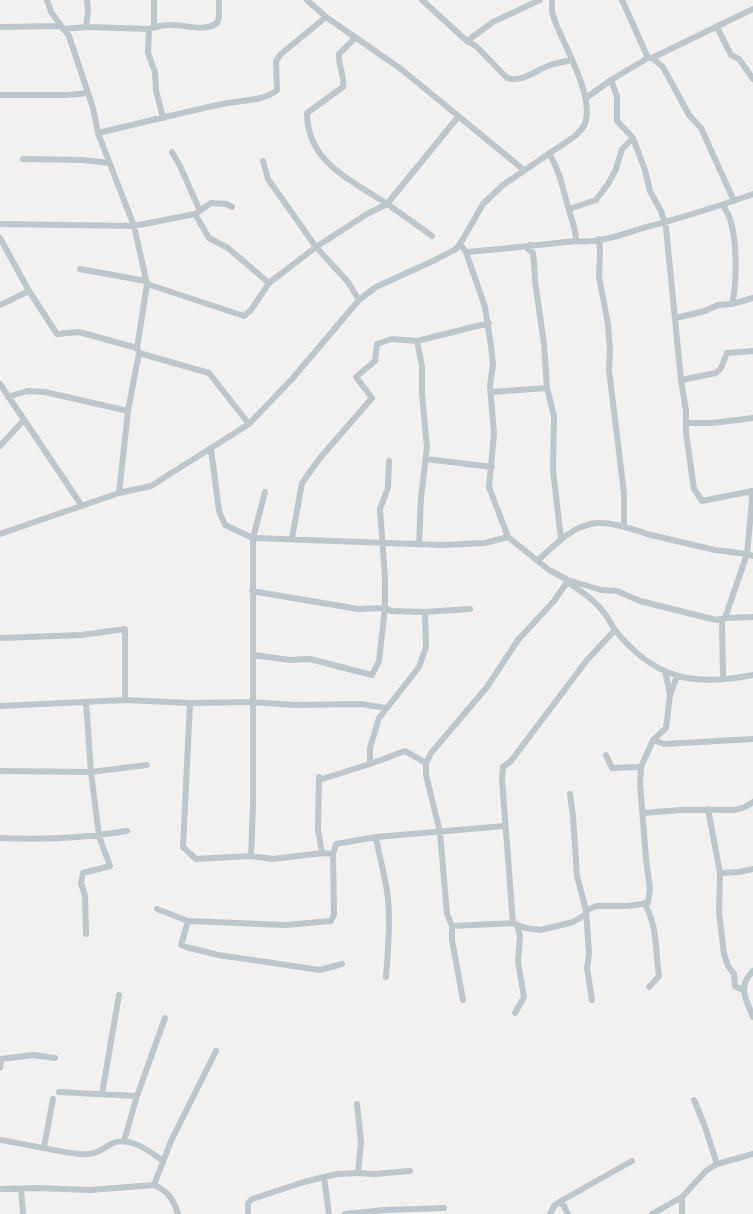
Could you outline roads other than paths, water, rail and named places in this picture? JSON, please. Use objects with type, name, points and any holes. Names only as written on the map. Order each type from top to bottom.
[{"type":"street","points":[[48,0],[51,12],[62,28],[70,33],[98,133],[134,226],[146,282],[119,493]]},
{"type":"street","points":[[86,27],[87,0]]},
{"type":"street","points":[[154,0],[148,53],[155,72],[156,90],[163,118]]},
{"type":"street","points":[[307,0],[326,17],[401,69],[524,170]]},
{"type":"street","points":[[422,0],[467,42],[477,47],[507,78],[513,80],[550,65],[572,60]]},
{"type":"street","points":[[467,42],[493,22],[540,0]]},
{"type":"street","points":[[0,534],[119,493],[151,486],[249,424],[292,379],[359,300],[376,286],[449,253],[460,244],[483,204],[503,185],[583,129],[588,110],[586,98],[581,81],[556,24],[552,12],[552,0]]},
{"type":"street","points":[[622,0],[650,58],[663,67],[689,115],[700,128],[734,201]]},
{"type":"street","points":[[70,33],[86,27],[151,28],[170,24],[206,28],[217,23],[221,1]]},
{"type":"street","points":[[586,98],[611,80],[650,58],[753,9]]},
{"type":"street","points":[[98,133],[224,103],[267,96],[277,90],[276,61],[326,17]]},
{"type":"street","points":[[0,27],[62,28]]},
{"type":"street","points":[[717,27],[731,55],[739,59],[753,79]]},
{"type":"street","points":[[355,38],[339,54],[338,59],[344,79],[343,87],[307,113],[307,122],[312,142],[331,168],[432,236]]},
{"type":"street","points":[[611,80],[617,96],[617,122],[633,138],[645,170],[650,191],[661,211],[669,242],[681,380],[687,423],[686,434],[694,489],[702,501],[752,491],[750,555],[724,619],[723,679]]},
{"type":"street","points":[[0,95],[68,95],[88,93]]},
{"type":"street","points":[[80,269],[146,282],[244,316],[251,310],[269,283],[316,247],[367,214],[387,204],[458,117]]},
{"type":"street","points":[[569,209],[596,200],[616,169],[622,149],[633,138]]},
{"type":"street","points":[[172,152],[180,166],[208,238],[228,248],[269,283]]},
{"type":"street","points":[[549,153],[558,168],[576,229],[576,241]]},
{"type":"street","points":[[23,160],[83,160],[109,163]]},
{"type":"street","points":[[262,161],[268,179],[316,247],[348,282],[359,300]]},
{"type":"street","points":[[466,252],[599,239],[665,223],[753,194]]},
{"type":"street","points":[[0,224],[134,226],[197,212],[211,203],[226,204],[232,207]]},
{"type":"street","points":[[723,205],[731,220],[734,233],[736,303]]},
{"type":"street","points":[[0,238],[29,291],[56,334],[79,332],[209,373],[249,424]]},
{"type":"street","points":[[599,239],[599,277],[604,296],[609,333],[609,370],[624,493],[624,527]]},
{"type":"street","points":[[460,244],[466,252],[489,323],[493,364],[490,386],[494,434],[490,487],[508,537],[549,570],[583,592],[600,607],[614,630],[656,668],[694,680],[753,675]]},
{"type":"street","points":[[530,245],[528,250],[533,253],[544,344],[547,388],[554,416],[553,470],[561,539]]},
{"type":"street","points":[[0,305],[29,291]]},
{"type":"street","points":[[676,318],[706,311],[718,305],[736,303],[753,298]]},
{"type":"street","points":[[292,538],[302,483],[320,458],[372,398],[356,377],[375,361],[377,344],[392,339],[417,341],[489,323]]},
{"type":"street","points":[[417,341],[422,366],[422,394],[427,447],[421,498],[419,544]]},
{"type":"street","points":[[681,380],[716,372],[721,368],[727,353],[753,351]]},
{"type":"street","points":[[0,384],[82,506]]},
{"type":"street","points":[[492,392],[547,388]]},
{"type":"street","points":[[8,397],[27,391],[45,392],[128,411]]},
{"type":"street","points":[[687,423],[753,418]]},
{"type":"street","points":[[0,446],[24,420]]},
{"type":"street","points":[[211,449],[219,511],[225,525],[253,538],[419,544],[485,544],[508,537]]},
{"type":"street","points":[[426,459],[492,467]]},
{"type":"street","points":[[253,656],[310,660],[372,675],[379,661],[385,608],[385,578],[380,509],[388,488],[389,461]]},
{"type":"street","points":[[251,856],[253,806],[253,538],[265,492]]},
{"type":"street","points":[[538,560],[561,539],[580,528],[592,524],[624,527],[713,549],[750,555]]},
{"type":"street","points":[[566,581],[602,590],[617,591],[640,601],[716,620],[753,617]]},
{"type":"street","points":[[463,1000],[452,940],[452,926],[447,914],[440,832],[426,775],[426,763],[431,752],[487,687],[518,640],[554,602],[566,581]]},
{"type":"street","points":[[252,592],[358,609],[385,608],[391,611],[425,612],[470,609]]},
{"type":"street","points":[[370,764],[370,748],[378,718],[420,667],[426,647],[425,612]]},
{"type":"street","points":[[0,638],[82,635],[125,629],[125,700]]},
{"type":"street","points":[[520,936],[515,924],[505,826],[503,767],[511,761],[588,660],[614,630]]},
{"type":"street","points":[[665,671],[670,694]]},
{"type":"street","points":[[452,926],[515,924],[525,928],[548,929],[573,922],[585,912],[597,906],[628,906],[648,903],[650,889],[640,783],[641,767],[653,740],[666,728],[670,694],[677,676]]},
{"type":"street","points":[[0,706],[125,700],[190,704],[252,702],[295,705],[361,704],[386,708]]},
{"type":"street","points":[[86,702],[91,772],[99,836],[110,866],[83,873],[81,883],[85,896],[86,934]]},
{"type":"street","points":[[190,704],[183,846],[196,859],[251,856],[273,859],[322,853],[332,854]]},
{"type":"street","points":[[653,740],[664,744],[753,739]]},
{"type":"street","points":[[322,853],[318,829],[319,779],[370,764],[405,751],[426,763]]},
{"type":"street","points":[[606,755],[612,768],[641,767]]},
{"type":"street","points":[[0,771],[91,772],[147,765]]},
{"type":"street","points":[[570,794],[577,876],[585,912],[589,948],[587,968],[592,1000]]},
{"type":"street","points":[[643,813],[708,809],[734,810],[745,807],[753,802]]},
{"type":"street","points":[[708,809],[720,874],[719,912],[724,954],[728,966],[734,974],[735,986],[744,987]]},
{"type":"street","points":[[157,909],[188,921],[286,924],[331,921],[334,916],[332,854],[336,844],[376,837],[505,826]]},
{"type":"street","points":[[0,838],[34,840],[99,836],[127,831]]},
{"type":"street","points":[[376,837],[379,860],[387,891],[388,945],[386,977]]},
{"type":"street","points":[[720,874],[753,869]]},
{"type":"street","points":[[644,903],[654,927],[659,976],[649,987]]},
{"type":"street","points":[[188,921],[181,945],[186,947],[218,955],[320,970],[342,964]]},
{"type":"street","points":[[515,1013],[524,997],[518,957],[520,936],[525,928]]},
{"type":"street","points":[[753,971],[744,987],[753,1017]]},
{"type":"street","points":[[102,1094],[119,996]]},
{"type":"street","points":[[124,1141],[137,1096],[165,1018]]},
{"type":"street","points":[[154,1185],[171,1140],[216,1051]]},
{"type":"street","points":[[0,1068],[1,1059],[33,1055],[55,1058]]},
{"type":"street","points":[[59,1092],[137,1096]]},
{"type":"street","points":[[44,1147],[53,1099]]},
{"type":"street","points":[[694,1100],[704,1124],[716,1164]]},
{"type":"street","points":[[357,1104],[361,1142],[358,1173]]},
{"type":"street","points":[[0,1140],[80,1154],[97,1153],[112,1144],[124,1141],[149,1150],[163,1161]]},
{"type":"street","points":[[652,1214],[682,1197],[706,1171],[716,1164],[753,1154]]},
{"type":"street","points":[[550,1214],[554,1206],[561,1201],[632,1160]]},
{"type":"street","points":[[248,1214],[248,1203],[252,1199],[304,1182],[324,1177],[358,1173],[374,1174],[410,1171]]},
{"type":"street","points":[[324,1177],[329,1214]]},
{"type":"street","points":[[0,1189],[90,1190],[154,1185],[163,1188],[171,1197],[178,1214]]},
{"type":"street","points":[[21,1189],[23,1214]]},
{"type":"street","points":[[682,1197],[682,1214]]},
{"type":"street","points":[[561,1201],[568,1214]]},
{"type":"street","points":[[345,1214],[385,1210],[444,1208]]}]
